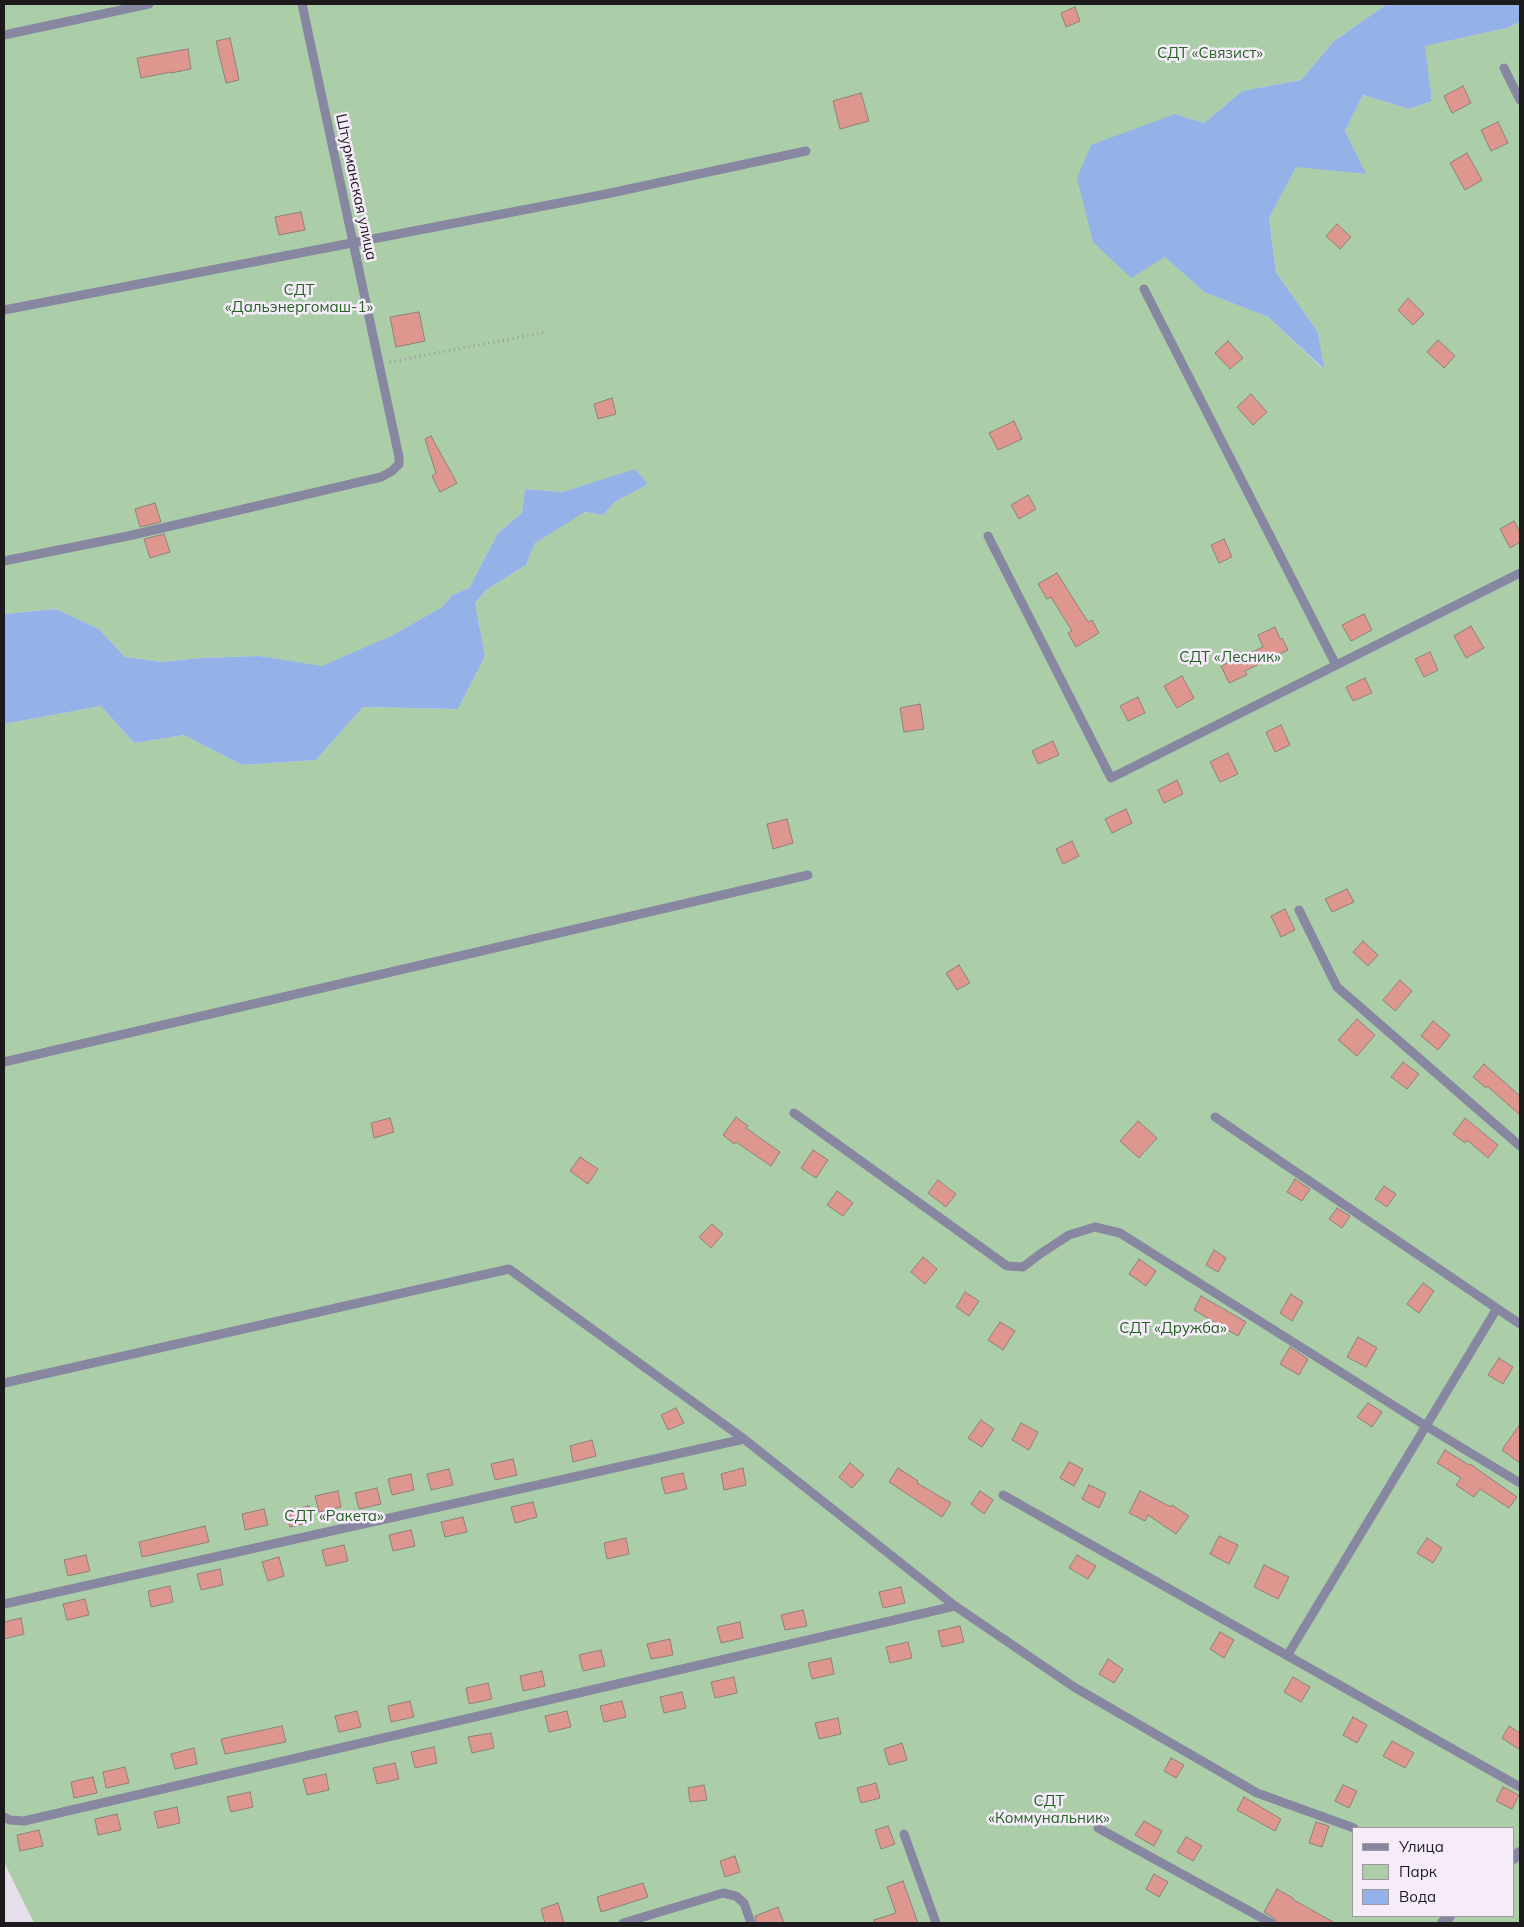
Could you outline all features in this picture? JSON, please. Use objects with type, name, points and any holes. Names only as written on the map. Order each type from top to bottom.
[{"type":"lane","points":[[4,35],[149,4]]},
{"type":"lane","name":"Штурманская улица","points":[[4,561],[128,536],[381,477],[392,472],[399,464],[380,364],[302,4]]},
{"type":"lane","points":[[1504,68],[1520,100]]},
{"type":"lane","points":[[4,310],[606,194],[806,151]]},
{"type":"lane","points":[[1144,289],[1336,665]]},
{"type":"lane","points":[[988,536],[1111,778],[1520,573]]},
{"type":"lane","points":[[4,1062],[808,875]]},
{"type":"lane","points":[[1299,910],[1337,987],[1520,1146]]},
{"type":"lane","points":[[794,1114],[1007,1266],[1023,1267],[1070,1235],[1095,1227],[1120,1232],[1426,1426],[1520,1483]]},
{"type":"lane","points":[[1215,1117],[1496,1310],[1520,1324]]},
{"type":"lane","points":[[4,1383],[509,1269],[744,1439],[955,1606],[1074,1687],[1257,1793],[1352,1827]]},
{"type":"lane","points":[[1287,1656],[1496,1310]]},
{"type":"lane","points":[[4,1604],[744,1439]]},
{"type":"lane","points":[[1002,1495],[1520,1786]]},
{"type":"lane","points":[[4,1817],[24,1822],[955,1606]]},
{"type":"lane","points":[[1098,1828],[1271,1923]]},
{"type":"lane","points":[[904,1834],[936,1923]]},
{"type":"lane","points":[[623,1923],[723,1893],[736,1896],[744,1903],[752,1923]]},
{"type":"path","points":[[380,364],[546,332]]},
{"type":"green space","points":[[4,4],[1387,4],[1334,41],[1301,80],[1242,91],[1204,123],[1175,114],[1165,257],[1204,292],[1268,317],[1323,369],[1318,332],[1276,272],[1269,218],[1296,166],[1365,174],[1345,131],[1363,95],[1409,109],[1432,101],[1424,46],[1507,28],[1520,22],[1520,1923],[34,1923],[4,1862],[4,724],[101,706],[134,743],[184,735],[242,765],[316,760],[363,707],[458,709],[485,656],[475,603],[486,590],[526,565],[535,543],[585,512],[603,515],[615,502],[648,484],[635,470],[563,492],[525,489],[522,513],[498,533],[469,588],[452,595],[442,607],[393,635],[322,667],[259,656],[200,658],[162,662],[125,657],[99,629],[56,609],[4,614]]},
{"type":"water","points":[[1387,4],[1520,4],[1520,22],[1507,28],[1425,46],[1432,101],[1409,109],[1363,95],[1345,131],[1366,174],[1296,167],[1269,218],[1276,272],[1318,332],[1324,369],[1268,317],[1204,292],[1165,257],[1131,278],[1093,242],[1077,178],[1091,145],[1175,114],[1204,123],[1242,91],[1301,80],[1334,41]]},
{"type":"water","points":[[635,469],[648,484],[615,502],[603,515],[585,512],[535,543],[526,565],[486,590],[475,603],[485,656],[458,709],[363,707],[316,760],[242,765],[184,735],[134,743],[101,706],[4,724],[4,614],[56,609],[99,629],[125,657],[162,662],[200,658],[259,656],[322,666],[393,635],[442,607],[452,595],[469,588],[498,533],[522,513],[525,489],[563,492]]},
{"type":"building","points":[[1075,7],[1080,21],[1066,27],[1061,13]]},
{"type":"building","points":[[230,38],[239,80],[226,83],[216,41]]},
{"type":"building","points":[[188,49],[191,69],[141,78],[137,58]]},
{"type":"building","points":[[1463,86],[1471,103],[1452,113],[1444,96]]},
{"type":"building","points":[[861,93],[869,121],[840,129],[833,101]]},
{"type":"building","points":[[1498,122],[1508,143],[1491,151],[1481,130]]},
{"type":"building","points":[[1467,153],[1482,180],[1465,190],[1450,163]]},
{"type":"building","points":[[301,212],[305,230],[279,235],[275,217]]},
{"type":"building","points":[[1337,224],[1351,237],[1340,249],[1326,236]]},
{"type":"building","points":[[1408,298],[1424,314],[1413,325],[1398,310]]},
{"type":"building","points":[[419,312],[425,341],[396,347],[390,317]]},
{"type":"building","points":[[1438,340],[1455,356],[1444,368],[1427,352]]},
{"type":"building","points":[[1228,341],[1243,358],[1230,369],[1215,353]]},
{"type":"building","points":[[1251,394],[1267,412],[1253,425],[1237,407]]},
{"type":"building","points":[[612,398],[616,414],[598,419],[594,404]]},
{"type":"building","points":[[1014,421],[1022,439],[998,450],[989,433]]},
{"type":"building","points":[[431,436],[457,483],[440,492],[432,476],[436,473],[425,439]]},
{"type":"building","points":[[1028,495],[1036,509],[1019,519],[1011,505]]},
{"type":"building","points":[[155,503],[161,522],[140,527],[135,509]]},
{"type":"building","points":[[1514,521],[1520,532],[1520,542],[1510,548],[1500,529]]},
{"type":"building","points":[[164,534],[170,552],[150,558],[144,539]]},
{"type":"building","points":[[1224,539],[1232,557],[1219,563],[1211,545]]},
{"type":"building","points":[[1057,573],[1088,622],[1092,620],[1099,633],[1076,647],[1068,633],[1072,631],[1051,597],[1047,599],[1038,584]]},
{"type":"building","points":[[1364,614],[1372,630],[1351,641],[1342,625]]},
{"type":"building","points":[[1471,626],[1484,648],[1466,658],[1454,636]]},
{"type":"building","points":[[1275,627],[1280,639],[1282,638],[1288,650],[1245,671],[1247,675],[1229,683],[1221,666],[1263,647],[1258,635]]},
{"type":"building","points":[[1430,652],[1438,670],[1424,677],[1415,659]]},
{"type":"building","points":[[1182,676],[1194,698],[1177,708],[1164,686]]},
{"type":"building","points":[[1365,678],[1372,693],[1353,701],[1346,687]]},
{"type":"building","points":[[1138,697],[1145,713],[1128,721],[1120,706]]},
{"type":"building","points":[[920,704],[924,729],[904,732],[900,708]]},
{"type":"building","points":[[1281,725],[1290,745],[1275,752],[1266,732]]},
{"type":"building","points":[[1053,741],[1059,755],[1038,764],[1032,751]]},
{"type":"building","points":[[1228,753],[1238,774],[1220,782],[1210,762]]},
{"type":"building","points":[[1177,780],[1183,794],[1164,803],[1158,790]]},
{"type":"building","points":[[1126,809],[1132,823],[1112,833],[1105,819]]},
{"type":"building","points":[[787,819],[793,843],[773,849],[767,824]]},
{"type":"building","points":[[1072,841],[1079,856],[1063,864],[1056,849]]},
{"type":"building","points":[[1347,889],[1354,902],[1332,912],[1325,899]]},
{"type":"building","points":[[1285,909],[1295,930],[1281,937],[1271,916]]},
{"type":"building","points":[[1363,941],[1378,955],[1368,966],[1353,952]]},
{"type":"building","points":[[959,965],[970,983],[957,990],[946,973]]},
{"type":"building","points":[[1400,980],[1412,991],[1395,1011],[1383,1000]]},
{"type":"building","points":[[1357,1019],[1375,1035],[1357,1056],[1338,1040]]},
{"type":"building","points":[[1433,1021],[1450,1035],[1438,1050],[1421,1036]]},
{"type":"building","points":[[1403,1062],[1419,1074],[1407,1089],[1391,1077]]},
{"type":"building","points":[[1484,1064],[1520,1096],[1520,1115],[1487,1086],[1486,1088],[1473,1077]]},
{"type":"building","points":[[736,1117],[748,1126],[746,1128],[780,1152],[771,1166],[736,1142],[734,1144],[723,1135]]},
{"type":"building","points":[[390,1118],[394,1132],[374,1138],[371,1123]]},
{"type":"building","points":[[1465,1118],[1498,1145],[1488,1158],[1467,1140],[1465,1143],[1453,1134]]},
{"type":"building","points":[[1138,1121],[1157,1138],[1139,1158],[1120,1141]]},
{"type":"building","points":[[813,1150],[828,1160],[816,1178],[801,1168]]},
{"type":"building","points":[[580,1157],[598,1169],[588,1184],[570,1171]]},
{"type":"building","points":[[1295,1179],[1310,1189],[1302,1201],[1287,1192]]},
{"type":"building","points":[[938,1180],[956,1194],[946,1207],[928,1193]]},
{"type":"building","points":[[1384,1186],[1396,1194],[1387,1207],[1375,1199]]},
{"type":"building","points":[[837,1191],[853,1203],[843,1216],[827,1205]]},
{"type":"building","points":[[1337,1208],[1350,1216],[1342,1228],[1329,1219]]},
{"type":"building","points":[[712,1224],[723,1234],[711,1248],[699,1237]]},
{"type":"building","points":[[1214,1250],[1226,1258],[1218,1272],[1206,1265]]},
{"type":"building","points":[[923,1257],[937,1269],[925,1284],[911,1272]]},
{"type":"building","points":[[1139,1259],[1156,1271],[1146,1286],[1129,1274]]},
{"type":"building","points":[[1423,1283],[1434,1291],[1419,1313],[1407,1304]]},
{"type":"building","points":[[965,1292],[979,1301],[969,1316],[956,1307]]},
{"type":"building","points":[[1291,1294],[1303,1302],[1292,1321],[1280,1313]]},
{"type":"building","points":[[1201,1296],[1246,1322],[1238,1336],[1194,1310]]},
{"type":"building","points":[[1000,1322],[1015,1331],[1003,1350],[988,1340]]},
{"type":"building","points":[[1358,1337],[1377,1348],[1366,1367],[1347,1357]]},
{"type":"building","points":[[1290,1347],[1308,1359],[1299,1375],[1280,1364]]},
{"type":"building","points":[[1499,1358],[1513,1367],[1503,1384],[1488,1375]]},
{"type":"building","points":[[1368,1403],[1382,1412],[1372,1427],[1357,1417]]},
{"type":"building","points":[[676,1408],[684,1423],[668,1430],[661,1415]]},
{"type":"building","points":[[981,1420],[994,1429],[982,1447],[968,1438]]},
{"type":"building","points":[[1021,1423],[1038,1432],[1029,1450],[1012,1440]]},
{"type":"building","points":[[1520,1424],[1520,1463],[1502,1450]]},
{"type":"building","points":[[592,1440],[596,1456],[573,1462],[570,1446]]},
{"type":"building","points":[[1445,1450],[1470,1464],[1517,1497],[1509,1508],[1480,1489],[1474,1497],[1456,1485],[1461,1478],[1437,1463]]},
{"type":"building","points":[[513,1459],[517,1475],[495,1480],[491,1464]]},
{"type":"building","points":[[1069,1462],[1083,1469],[1074,1486],[1060,1478]]},
{"type":"building","points":[[850,1463],[864,1475],[852,1488],[839,1477]]},
{"type":"building","points":[[743,1468],[746,1485],[724,1490],[721,1474]]},
{"type":"building","points":[[898,1468],[918,1481],[917,1483],[951,1503],[942,1517],[889,1482]]},
{"type":"building","points":[[449,1469],[453,1485],[431,1490],[427,1474]]},
{"type":"building","points":[[683,1473],[687,1489],[665,1494],[661,1478]]},
{"type":"building","points":[[411,1474],[414,1490],[392,1495],[388,1479]]},
{"type":"building","points":[[1089,1485],[1106,1493],[1099,1508],[1082,1499]]},
{"type":"building","points":[[377,1488],[381,1504],[359,1509],[355,1493]]},
{"type":"building","points":[[338,1491],[341,1507],[319,1512],[315,1496]]},
{"type":"building","points":[[980,1491],[993,1500],[984,1514],[971,1504]]},
{"type":"building","points":[[1140,1491],[1171,1507],[1172,1505],[1189,1516],[1176,1534],[1148,1515],[1145,1521],[1129,1513]]},
{"type":"building","points":[[533,1502],[537,1517],[515,1523],[511,1507]]},
{"type":"building","points":[[309,1506],[312,1522],[290,1527],[286,1511]]},
{"type":"building","points":[[264,1509],[268,1525],[245,1530],[242,1514]]},
{"type":"building","points":[[463,1517],[467,1532],[445,1537],[441,1522]]},
{"type":"building","points":[[205,1526],[209,1542],[142,1557],[139,1542]]},
{"type":"building","points":[[411,1530],[415,1546],[393,1551],[389,1535]]},
{"type":"building","points":[[1219,1536],[1238,1545],[1229,1564],[1210,1554]]},
{"type":"building","points":[[626,1538],[629,1554],[607,1559],[604,1543]]},
{"type":"building","points":[[1427,1538],[1442,1548],[1433,1563],[1417,1553]]},
{"type":"building","points":[[344,1545],[348,1561],[326,1566],[322,1550]]},
{"type":"building","points":[[86,1555],[90,1571],[68,1576],[64,1560]]},
{"type":"building","points":[[1077,1555],[1096,1566],[1088,1579],[1069,1568]]},
{"type":"building","points":[[279,1557],[284,1576],[268,1581],[262,1562]]},
{"type":"building","points":[[1264,1565],[1289,1577],[1278,1599],[1254,1587]]},
{"type":"building","points":[[220,1569],[223,1585],[201,1590],[197,1574]]},
{"type":"building","points":[[170,1586],[173,1602],[151,1607],[148,1591]]},
{"type":"building","points":[[901,1587],[905,1603],[883,1608],[879,1592]]},
{"type":"building","points":[[85,1599],[89,1615],[67,1620],[63,1604]]},
{"type":"building","points":[[803,1610],[807,1626],[785,1630],[781,1615]]},
{"type":"building","points":[[21,1618],[24,1634],[4,1639],[4,1622]]},
{"type":"building","points":[[740,1622],[743,1638],[721,1643],[717,1627]]},
{"type":"building","points":[[960,1626],[964,1642],[942,1647],[938,1631]]},
{"type":"building","points":[[1220,1632],[1234,1640],[1224,1658],[1210,1649]]},
{"type":"building","points":[[670,1639],[673,1655],[651,1659],[647,1644]]},
{"type":"building","points":[[908,1642],[912,1658],[890,1663],[886,1647]]},
{"type":"building","points":[[601,1650],[605,1666],[583,1671],[579,1655]]},
{"type":"building","points":[[831,1658],[834,1674],[812,1679],[808,1663]]},
{"type":"building","points":[[1108,1659],[1123,1669],[1114,1683],[1099,1674]]},
{"type":"building","points":[[542,1671],[545,1686],[523,1691],[520,1676]]},
{"type":"building","points":[[734,1677],[737,1693],[715,1698],[711,1682]]},
{"type":"building","points":[[1293,1677],[1310,1687],[1301,1702],[1284,1692]]},
{"type":"building","points":[[488,1683],[492,1699],[469,1704],[466,1688]]},
{"type":"building","points":[[682,1692],[686,1708],[664,1713],[660,1697]]},
{"type":"building","points":[[410,1701],[414,1717],[391,1722],[388,1706]]},
{"type":"building","points":[[622,1701],[626,1717],[604,1722],[600,1706]]},
{"type":"building","points":[[357,1711],[361,1727],[339,1732],[335,1716]]},
{"type":"building","points":[[567,1711],[571,1727],[549,1732],[545,1716]]},
{"type":"building","points":[[1353,1717],[1367,1725],[1357,1743],[1343,1735]]},
{"type":"building","points":[[838,1718],[841,1734],[819,1739],[815,1723]]},
{"type":"building","points":[[282,1726],[286,1742],[225,1754],[221,1739]]},
{"type":"building","points":[[1509,1726],[1520,1733],[1520,1750],[1502,1738]]},
{"type":"building","points":[[491,1733],[494,1748],[472,1753],[468,1737]]},
{"type":"building","points":[[1392,1741],[1414,1753],[1405,1768],[1383,1756]]},
{"type":"building","points":[[902,1743],[907,1760],[889,1765],[884,1749]]},
{"type":"building","points":[[434,1747],[437,1763],[415,1768],[411,1752]]},
{"type":"building","points":[[194,1748],[197,1764],[175,1769],[171,1754]]},
{"type":"building","points":[[1171,1758],[1184,1765],[1176,1778],[1164,1771]]},
{"type":"building","points":[[395,1763],[399,1779],[377,1784],[373,1768]]},
{"type":"building","points":[[125,1767],[129,1783],[106,1788],[103,1772]]},
{"type":"building","points":[[326,1774],[329,1790],[307,1795],[303,1779]]},
{"type":"building","points":[[93,1777],[97,1793],[74,1798],[71,1782]]},
{"type":"building","points":[[876,1783],[880,1798],[861,1803],[857,1788]]},
{"type":"building","points":[[704,1785],[707,1800],[690,1802],[688,1788]]},
{"type":"building","points":[[1343,1785],[1357,1791],[1349,1808],[1335,1801]]},
{"type":"building","points":[[1503,1787],[1519,1795],[1512,1809],[1496,1801]]},
{"type":"building","points":[[250,1792],[253,1807],[231,1812],[227,1797]]},
{"type":"building","points":[[1244,1797],[1281,1819],[1275,1831],[1237,1810]]},
{"type":"building","points":[[177,1807],[180,1823],[158,1828],[154,1812]]},
{"type":"building","points":[[117,1814],[121,1830],[98,1835],[95,1819]]},
{"type":"building","points":[[1144,1821],[1162,1831],[1154,1846],[1135,1835]]},
{"type":"building","points":[[1316,1822],[1329,1826],[1322,1847],[1309,1843]]},
{"type":"building","points":[[888,1826],[895,1844],[881,1849],[875,1830]]},
{"type":"building","points":[[39,1830],[43,1846],[20,1851],[17,1835]]},
{"type":"building","points":[[1186,1837],[1202,1846],[1193,1861],[1177,1852]]},
{"type":"building","points":[[735,1856],[740,1872],[725,1877],[720,1861]]},
{"type":"building","points":[[1154,1874],[1168,1882],[1159,1897],[1146,1889]]},
{"type":"building","points":[[903,1881],[918,1923],[874,1923],[874,1920],[896,1913],[887,1887]]},
{"type":"building","points":[[643,1883],[648,1897],[601,1912],[597,1897]]},
{"type":"building","points":[[1277,1889],[1335,1923],[1277,1923],[1274,1918],[1264,1912]]},
{"type":"building","points":[[558,1903],[564,1923],[545,1923],[541,1909]]},
{"type":"building","points":[[778,1907],[784,1923],[757,1923],[755,1916]]},
{"type":"park label","name":"СДТ «Связист»","points":[[1210,53]]},
{"type":"park label","name":"СДТ «Дальэнергомаш-1»","points":[[299,298]]},
{"type":"park label","name":"СДТ «Лесник»","points":[[1230,657]]},
{"type":"park label","name":"СДТ «Дружба»","points":[[1173,1328]]},
{"type":"park label","name":"СДТ «Ракета»","points":[[334,1516]]},
{"type":"park label","name":"СДТ «Коммунальник»","points":[[1049,1810]]}]
